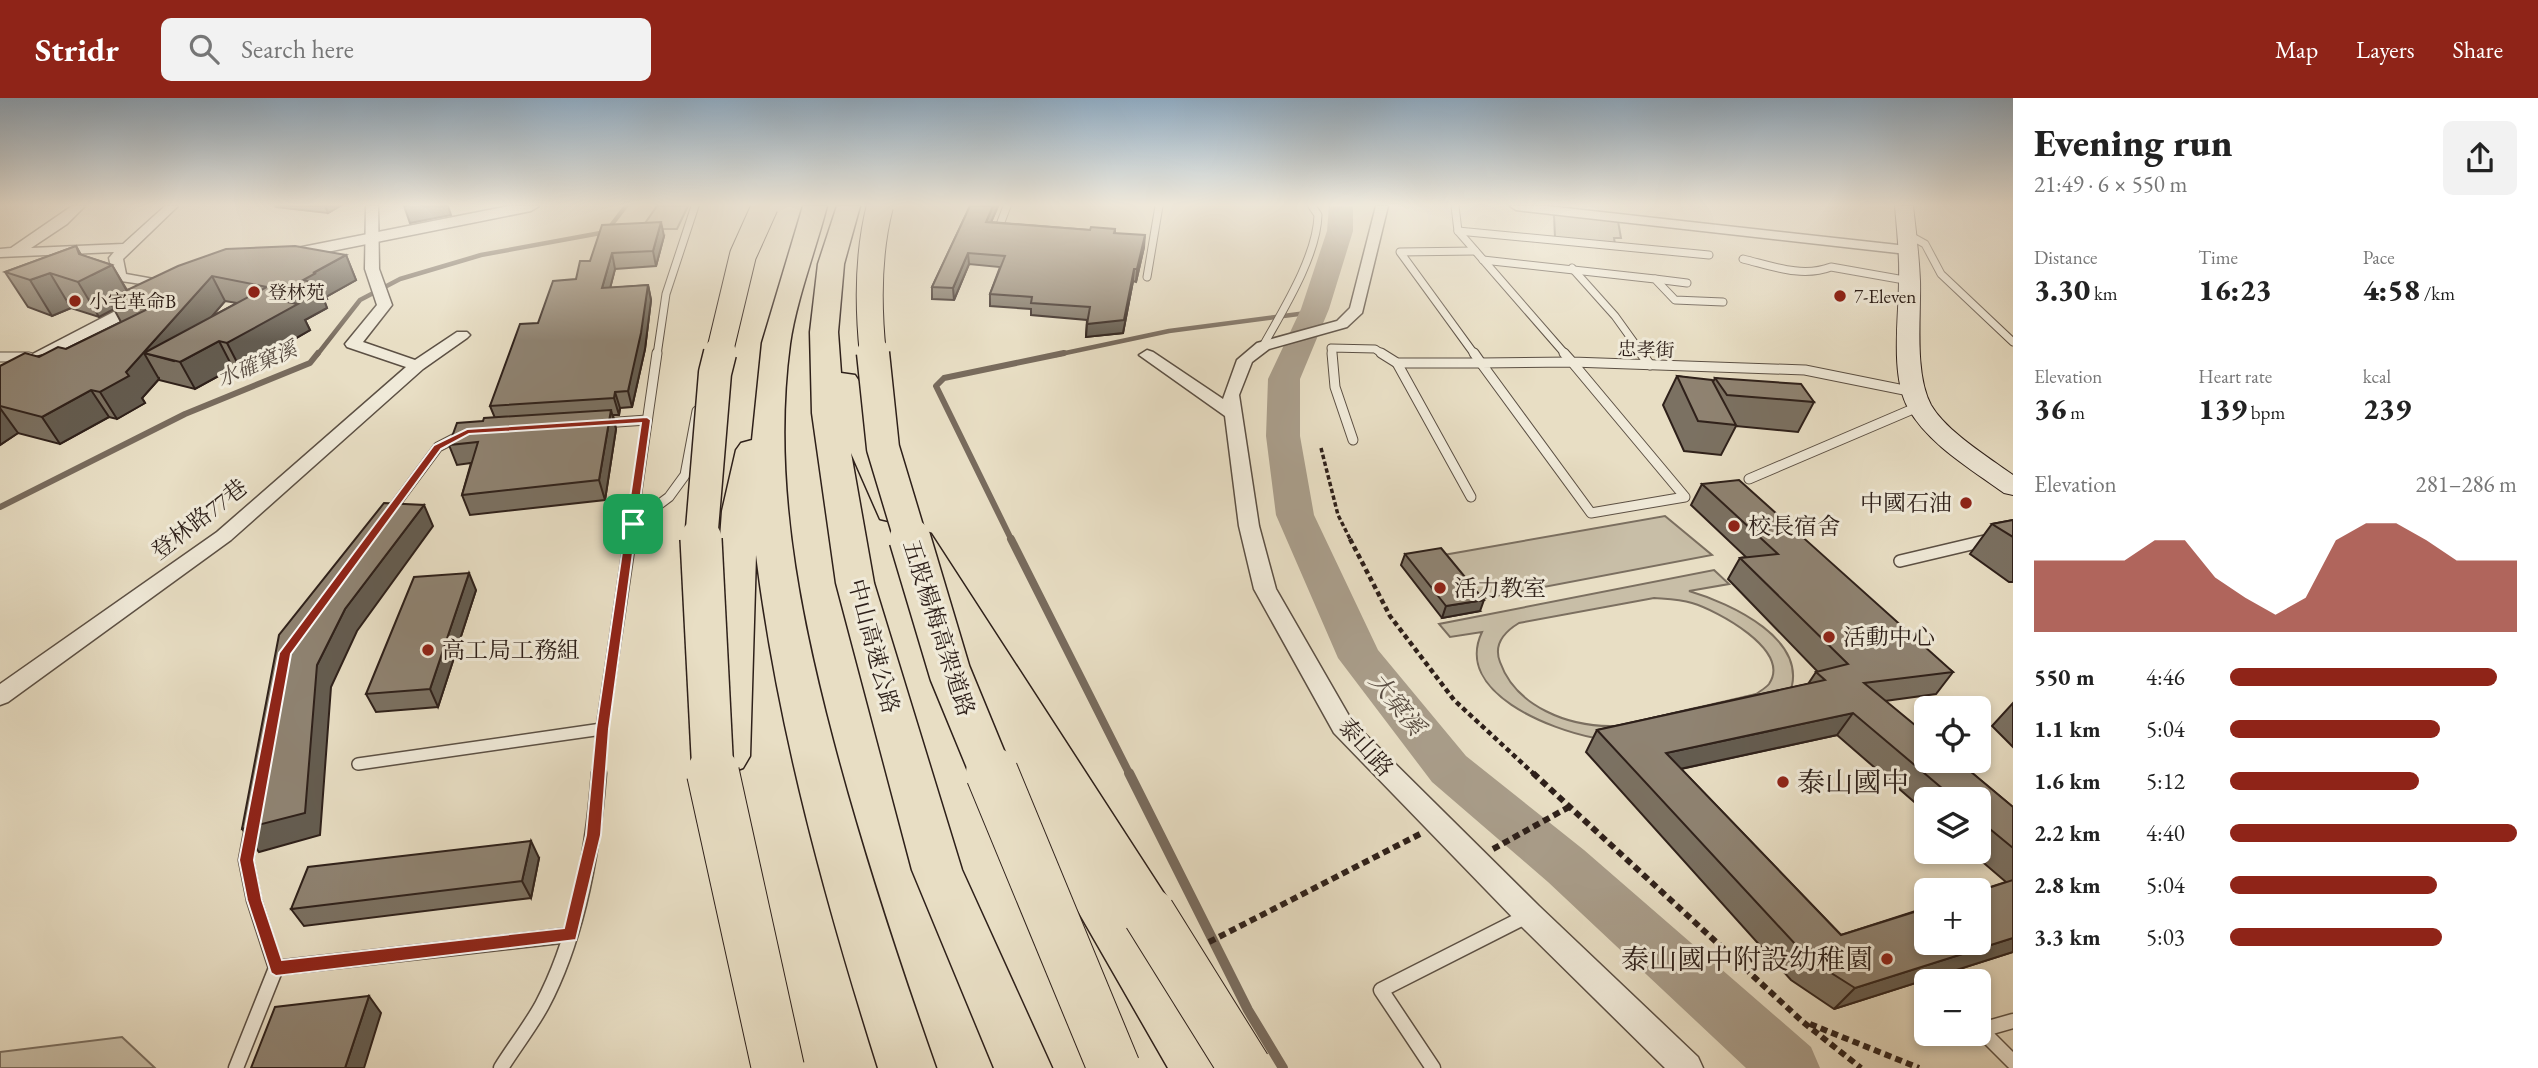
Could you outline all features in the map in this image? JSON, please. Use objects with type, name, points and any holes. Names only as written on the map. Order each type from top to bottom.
[{"type":"highway","points":[[744,251],[715,373],[701,543],[713,779],[778,1068]]},
{"type":"highway","points":[[755,1068],[746,1020],[725,797],[740,511],[776,342],[802,251]]},
{"type":"highway","name":"中山高速公路","points":[[835,251],[824,332],[828,413],[855,583],[937,870],[1023,1068]]},
{"type":"highway","points":[[839,345],[853,251]]},
{"type":"highway","name":"五股楊梅高架道路","points":[[873,251],[870,330],[883,448],[950,673],[1115,1068]]},
{"type":"highway","points":[[831,264],[845,383],[855,424],[874,472],[960,650],[1045,810],[1200,1068]]},
{"type":"highway","points":[[776,342],[770,424],[769,500],[779,592],[802,709],[836,846],[870,961],[907,1068]]},
{"type":"highway","points":[[874,472],[1245,1068]]},
{"type":"main road","points":[[1908,251],[1917,399],[1932,421],[1969,454],[2013,487]]},
{"type":"street","points":[[7,253],[48,251]]},
{"type":"street","points":[[122,251],[117,258],[119,277],[180,284]]},
{"type":"street","points":[[262,260],[306,251]]},
{"type":"street","points":[[372,251],[372,269],[385,305],[353,344],[416,366]]},
{"type":"street","points":[[1267,346],[1342,324],[1357,310],[1371,251]]},
{"type":"street","points":[[0,379],[180,284]]},
{"type":"street","name":"登林路77巷","points":[[0,696],[224,536],[416,366],[461,335]]},
{"type":"street","name":"泰山路","points":[[1267,346],[1245,360],[1231,395],[1249,526],[1265,589],[1343,727],[1529,915],[1688,1068]]},
{"type":"street","points":[[1147,355],[1235,415]]},
{"type":"lane","points":[[501,1068],[542,1005],[570,935],[594,835],[603,729],[647,420],[666,294],[680,251]]},
{"type":"lane","points":[[720,307],[731,270],[740,251]]},
{"type":"lane","points":[[1147,277],[1151,251]]},
{"type":"lane","points":[[1267,346],[1309,251]]},
{"type":"lane","points":[[1455,251],[1400,252],[1591,513],[1685,497],[1475,251]]},
{"type":"lane","points":[[1670,251],[1709,255]]},
{"type":"lane","points":[[1929,251],[1941,274],[2013,341]]},
{"type":"lane","points":[[1743,259],[1798,270],[1821,272],[1831,267],[1910,281]]},
{"type":"lane","points":[[1483,260],[1687,283]]},
{"type":"lane","points":[[1572,268],[1615,316],[1650,365]]},
{"type":"lane","points":[[1655,279],[1675,300],[1724,302]]},
{"type":"lane","points":[[1353,440],[1335,387],[1331,348],[1375,349],[1397,363],[1471,497]]},
{"type":"lane","points":[[0,357],[45,357]]},
{"type":"lane","name":"忠孝街","points":[[1397,363],[1572,362],[1805,370],[1917,399]]},
{"type":"lane","points":[[633,524],[669,497],[685,475],[699,397]]},
{"type":"lane","points":[[1749,480],[1917,399]]},
{"type":"lane","points":[[592,423],[647,420]]},
{"type":"lane","points":[[382,523],[438,447],[467,432],[481,431]]},
{"type":"lane","points":[[1900,561],[1981,544],[2013,531]]},
{"type":"lane","points":[[358,764],[603,729]]},
{"type":"lane","points":[[236,1068],[276,968],[254,900],[246,860],[253,821]]},
{"type":"lane","points":[[1433,1068],[1381,990],[1529,915]]},
{"type":"lane","points":[[276,968],[570,935]]},
{"type":"lane","points":[[2013,1021],[1981,1030],[2013,1062]]},
{"type":"path","points":[[1321,448],[1338,515],[1390,616],[1454,700],[1803,1021],[1861,1068]]},
{"type":"path","points":[[1490,850],[1569,807]]},
{"type":"path","points":[[1200,947],[1439,824]]},
{"type":"path","points":[[1803,1021],[1919,1068]]},
{"type":"shaded area","points":[[1665,516],[1712,555],[1475,600],[1438,556]]},
{"type":"shaded area","points":[[1714,570],[1729,584],[1689,591],[1725,605],[1763,627],[1778,641],[1789,657],[1793,675],[1789,695],[1595,738],[1555,727],[1512,705],[1494,690],[1481,673],[1477,654],[1482,632],[1450,637],[1439,624]],"holes":[[[1654,598],[1682,601],[1703,607],[1748,633],[1770,658],[1773,671],[1769,684],[1756,694],[1625,725],[1597,725],[1562,718],[1531,702],[1518,691],[1500,662],[1498,650],[1501,639],[1519,623]]]},
{"type":"shaded area","points":[[122,1037],[155,1068],[0,1068],[0,1052]]},
{"type":"building","points":[[62,251],[78,251],[79,254],[112,265],[78,282],[50,273],[30,280],[5,272]]},
{"type":"building","points":[[220,251],[325,251],[346,255],[303,280],[316,283],[282,301],[298,304],[227,343],[219,341],[180,362],[144,353],[267,287],[212,276],[126,372],[129,376],[100,392],[91,390],[42,417],[0,406],[0,366],[25,353],[39,357],[58,347],[66,349],[152,307],[108,299],[178,266]]},
{"type":"building","points":[[593,251],[648,251],[612,253],[602,288],[648,285],[628,391],[615,392],[614,398],[490,406],[520,324],[538,323],[553,281],[576,279],[580,261],[590,261]]},
{"type":"building","points":[[949,251],[1141,251],[1137,269],[1134,269],[1124,320],[1087,324],[1090,307],[1031,303],[1032,297],[990,294],[1005,256],[968,253],[953,288],[932,287]]},
{"type":"building","points":[[1677,376],[1712,380],[1736,425],[1698,421]]},
{"type":"building","points":[[1715,378],[1801,384],[1814,402],[1727,395]]},
{"type":"building","points":[[611,410],[599,480],[462,495],[478,442],[449,445],[457,423],[483,421],[484,418]]},
{"type":"building","points":[[1739,480],[1953,672],[1864,683],[1914,724],[1914,765],[1853,713],[1666,753],[1841,935],[1914,912],[1914,955],[1959,955],[1855,988],[1809,959],[1597,730],[1825,680],[1816,672],[1848,664],[1740,558],[1778,554],[1702,484]]},
{"type":"building","points":[[384,503],[424,505],[345,609],[317,665],[305,813],[242,829],[279,635]]},
{"type":"building","points":[[2013,520],[2013,537],[1992,524]]},
{"type":"building","points":[[1441,548],[1484,600],[1446,606],[1405,554]]},
{"type":"building","name":"高工局工務組","points":[[469,573],[430,689],[366,694],[414,577]]},
{"type":"building","points":[[1924,773],[1972,773],[1989,787],[1941,787]]},
{"type":"building","points":[[1991,789],[2013,807],[2013,848],[1991,830]]},
{"type":"building","points":[[531,841],[522,881],[291,909],[308,867]]},
{"type":"building","points":[[2013,880],[2013,938],[1991,945],[1991,887]]},
{"type":"building","points":[[369,996],[345,1068],[251,1068],[275,1007]]},
{"type":"waterway","name":"水確窠溪","points":[[317,355],[360,300],[400,279],[501,251]]},
{"type":"waterway","name":"大窠溪","points":[[1334,251],[1315,309],[1284,379],[1283,436],[1295,515],[1360,658],[1449,769],[1566,866],[1790,1068]]},
{"type":"waterway","points":[[1056,355],[1169,331],[1314,312]]},
{"type":"waterway","name":"水確窠溪","points":[[0,507],[185,414],[310,363],[318,353]]},
{"type":"waterway","points":[[1012,540],[936,386],[944,378],[1064,353]]},
{"type":"waterway","points":[[1012,540],[1130,775]]},
{"type":"waterway","points":[[1129,773],[1248,1010],[1283,1068]]},
{"type":"place","name":"登林苑","points":[[254,292]]},
{"type":"place","name":"7-Eleven","points":[[1840,296]]},
{"type":"place","name":"小宅革命B","points":[[75,301]]},
{"type":"place","name":"中國石油","points":[[1966,503]]},
{"type":"place","name":"校長宿舍","points":[[1734,526]]},
{"type":"place","name":"活力教室","points":[[1440,588]]},
{"type":"place","name":"活動中心","points":[[1829,637]]},
{"type":"place","name":"高工局工務組","points":[[428,650]]},
{"type":"place","name":"泰山國中","points":[[1783,782]]},
{"type":"place","name":"泰山國中附設幼稚園","points":[[1887,959]]},
{"type":"route","points":[[647,420],[633,524],[603,729],[594,835],[570,935],[276,968],[254,900],[246,860],[285,653],[438,447],[467,432],[647,420]]}]
